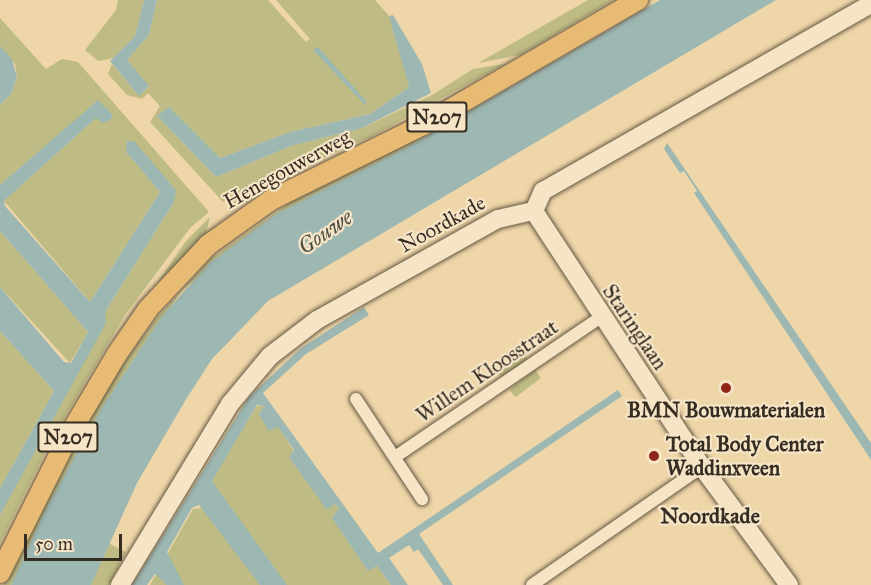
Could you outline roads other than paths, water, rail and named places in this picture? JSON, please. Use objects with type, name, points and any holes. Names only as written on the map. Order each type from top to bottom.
[{"type":"main road","name":"Henegouwerweg","points":[[0,573],[64,444],[117,354],[148,309],[208,245],[271,200],[423,125],[638,0]]},
{"type":"street","points":[[534,211],[543,191],[871,4]]},
{"type":"street","name":"Staringlaan","points":[[534,211],[601,317],[702,467],[789,585]]},
{"type":"street","name":"Noordkade","points":[[120,585],[230,404],[270,356],[317,321],[498,219],[534,211]]},
{"type":"street","name":"Willem Kloosstraat","points":[[395,457],[601,317]]},
{"type":"street","points":[[356,399],[422,499]]},
{"type":"street","points":[[535,584],[702,467]]},
{"type":"water","points":[[144,0],[157,0],[149,35],[127,60],[149,86],[139,96],[110,61],[135,36]]},
{"type":"water","name":"Gouwe","points":[[660,0],[776,0],[268,301],[212,359],[185,401],[137,483],[91,585],[11,585],[46,509],[101,409],[162,316],[211,262],[276,214],[411,145]]},
{"type":"water","points":[[393,15],[422,64],[431,93],[362,128],[291,146],[216,177],[157,116],[169,107],[220,158],[290,132],[370,114],[409,87],[389,16]]},
{"type":"water","points":[[0,46],[12,59],[17,77],[11,94],[0,105]]},
{"type":"water","points":[[318,47],[366,101],[366,106],[313,50]]},
{"type":"water","points":[[98,100],[113,115],[110,120],[103,123],[96,118],[4,201],[5,206],[90,302],[160,192],[126,152],[127,141],[134,141],[176,191],[174,202],[105,312],[106,323],[0,515],[0,488],[54,391],[0,331],[0,287],[64,362],[71,363],[88,332],[0,231],[0,185]]},
{"type":"water","points":[[667,143],[871,443],[871,460],[694,193],[697,191],[684,171],[680,173],[664,149]]},
{"type":"water","points":[[364,307],[369,315],[306,354],[263,393],[378,553],[618,390],[622,396],[419,534],[453,585],[443,585],[418,549],[414,552],[409,545],[389,558],[408,585],[391,585],[377,566],[368,571],[332,518],[339,508],[335,504],[327,510],[289,457],[294,450],[278,427],[269,431],[259,414],[264,406],[257,405],[212,481],[287,585],[260,585],[199,505],[192,508],[167,552],[184,585],[167,585],[155,574],[147,585],[132,585],[249,397],[300,349]]},
{"type":"place","name":"BMN Bouwmaterialen","points":[[726,388]]},
{"type":"place","name":"Total Body Center Waddinxveen","points":[[654,456]]},
{"type":"district","name":"Noordkade","points":[[710,516]]}]
